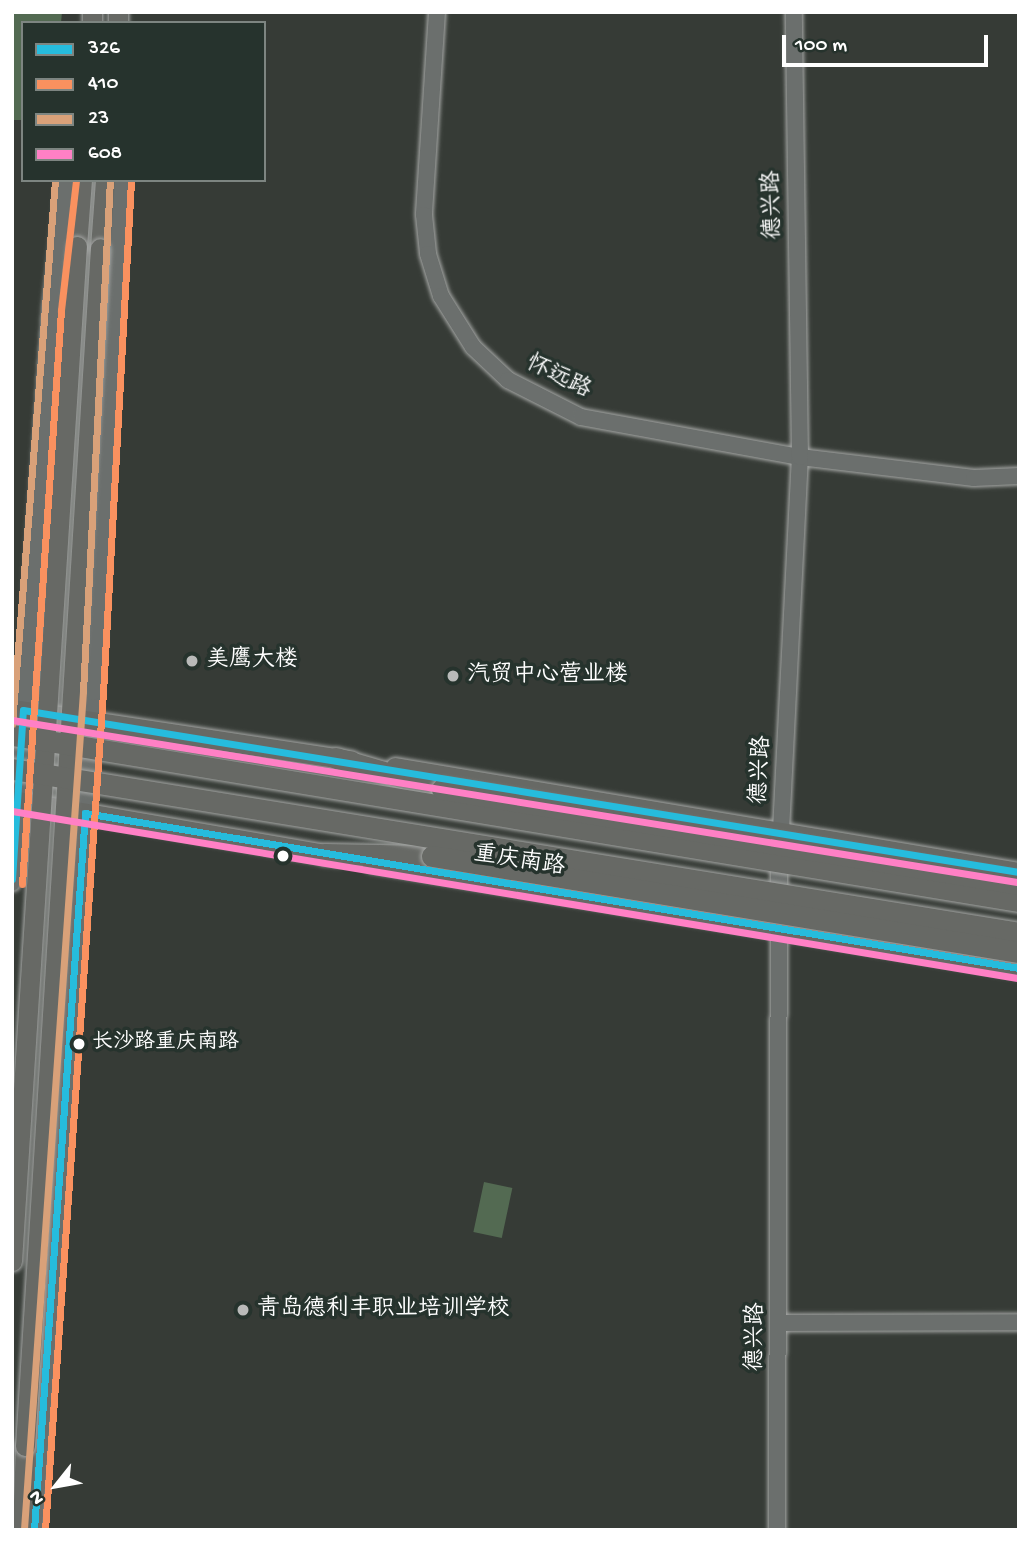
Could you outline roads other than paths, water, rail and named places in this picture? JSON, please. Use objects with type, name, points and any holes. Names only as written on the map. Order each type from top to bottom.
[{"type":"highway","points":[[12,734],[1019,901]]},
{"type":"highway","points":[[336,758],[442,789],[1019,884]]},
{"type":"highway","points":[[12,769],[1019,933]]},
{"type":"highway","points":[[324,854],[432,856],[1019,952]]},
{"type":"main road","points":[[12,1261],[82,182]]},
{"type":"main road","points":[[22,1530],[25,1446],[105,182]]},
{"type":"main road","points":[[17,710],[336,758],[1019,872]]},
{"type":"main road","name":"重庆南路","points":[[15,800],[783,931],[1019,968]]},
{"type":"street","name":"怀远路","points":[[437,12],[424,215],[441,296],[472,347],[509,380],[581,417],[800,457],[974,478],[1019,476]]},
{"type":"street","name":"德兴路","points":[[777,1530],[782,832],[800,457],[794,12]]},
{"type":"street","points":[[12,883],[17,710],[66,182]]},
{"type":"street","points":[[34,1530],[91,721],[121,182]]},
{"type":"street","points":[[779,1323],[1019,1322]]},
{"type":"place","name":"美鹰大楼","points":[[192,661]]},
{"type":"place","name":"汽贸中心营业楼","points":[[453,676]]},
{"type":"place","name":"长沙路重庆南路","points":[[79,1044]]},
{"type":"place","name":"青岛德利丰职业培训学校","points":[[243,1310]]}]
